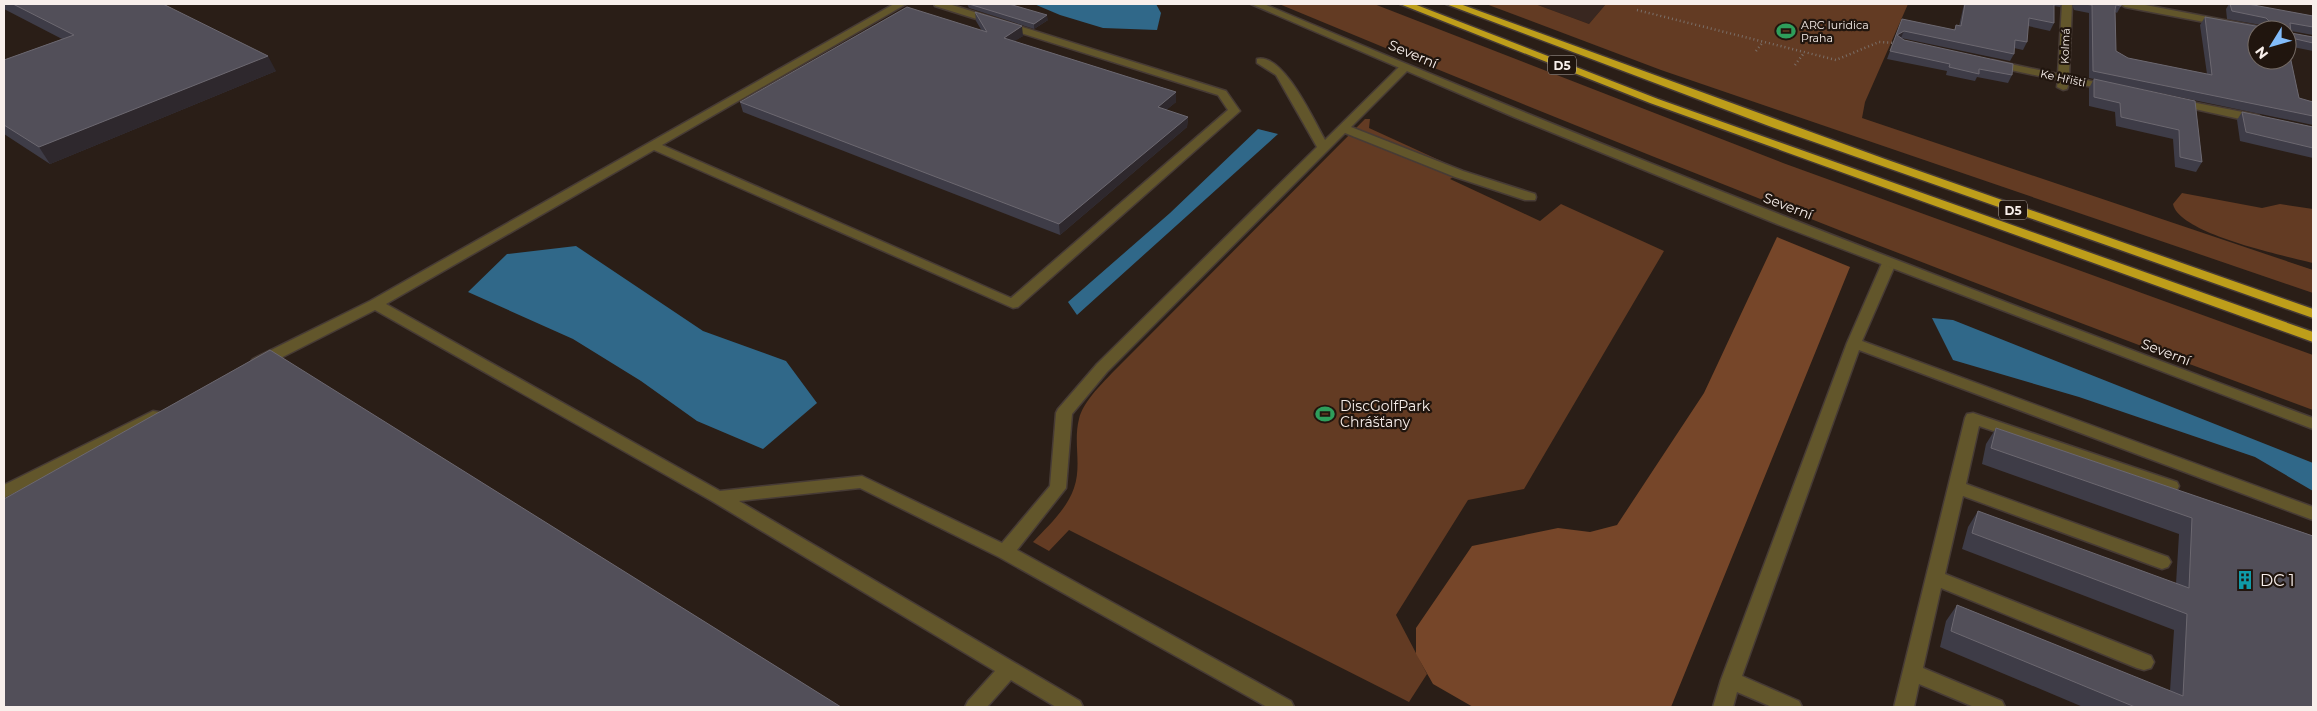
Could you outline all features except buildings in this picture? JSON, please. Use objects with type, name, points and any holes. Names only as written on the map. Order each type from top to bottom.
[{"type":"highway","name":"D5","points":[[1405,4],[1654,101],[1963,214],[2313,337]]},
{"type":"highway","name":"D5","points":[[1451,4],[1674,88],[1974,196],[2313,314]]},
{"type":"street","points":[[242,371],[375,304],[901,4]]},
{"type":"street","points":[[654,146],[1013,304],[1234,111],[1222,93],[939,4]]},
{"type":"street","name":"Severní","points":[[1256,4],[1404,68],[1627,160],[1889,263],[2313,424]]},
{"type":"street","name":"Kolmá","points":[[2063,83],[2067,4]]},
{"type":"street","points":[[2125,4],[2247,27]]},
{"type":"street","name":"Ke Hřišti","points":[[1977,60],[2063,83],[2121,90]]},
{"type":"street","points":[[1261,61],[1280,73],[1323,147]]},
{"type":"street","points":[[1005,552],[1058,488],[1064,413],[1102,368],[1404,68]]},
{"type":"street","points":[[2160,98],[2265,121]]},
{"type":"street","points":[[1342,128],[1459,174],[1530,197]]},
{"type":"street","points":[[1722,707],[1854,343],[1889,263]]},
{"type":"street","points":[[375,304],[718,497],[1073,707]]},
{"type":"street","points":[[1854,343],[2313,514]]},
{"type":"street","points":[[4,492],[163,411]]},
{"type":"street","points":[[1904,707],[1973,418],[2171,486]]},
{"type":"street","points":[[718,497],[862,482],[1005,552],[1284,707]]},
{"type":"street","points":[[1956,487],[2162,562]]},
{"type":"street","points":[[1935,578],[2144,662]]},
{"type":"street","points":[[975,707],[1008,670]]},
{"type":"street","points":[[1912,672],[1995,707]]},
{"type":"street","points":[[1732,680],[1792,707]]},
{"type":"path","points":[[1636,10],[1836,60],[1879,42],[1900,43]]},
{"type":"path","points":[[1756,52],[1763,42]]},
{"type":"path","points":[[1795,64],[1804,53]]},
{"type":"shaded area","points":[[1279,4],[1374,4],[1783,163],[2313,355],[2313,410],[2053,313],[1794,212]]},
{"type":"shaded area","points":[[1486,4],[1535,4],[1589,24],[1606,4],[1908,4],[1865,102],[1862,118],[2313,270],[2313,293],[1661,70]]},
{"type":"shaded area","points":[[1535,4],[1606,4],[1589,24]]},
{"type":"shaded area","name":"DiscGolfPark Chrášťany","points":[[1365,119],[1370,119],[1369,128],[1463,171],[1450,179],[1540,221],[1561,204],[1664,251],[1524,489],[1468,500],[1396,615],[1427,674],[1409,702],[1069,530],[1049,551],[1033,542],[1062,510],[1071,496],[1077,471],[1077,428],[1084,406],[1092,394]]},
{"type":"shaded area","points":[[2182,193],[2262,208],[2280,204],[2313,209],[2313,263],[2235,242],[2194,225],[2180,215],[2173,204]]},
{"type":"shaded area","points":[[1777,237],[1850,267],[1671,707],[1473,707],[1433,684],[1416,654],[1416,628],[1472,546],[1558,528],[1590,532],[1617,525],[1704,393]]},
{"type":"water","points":[[1034,4],[1156,4],[1161,13],[1157,30],[1103,28],[1060,15]]},
{"type":"water","points":[[1258,129],[1278,134],[1077,315],[1068,302],[1170,213]]},
{"type":"water","points":[[576,246],[703,331],[786,361],[817,403],[763,449],[697,421],[641,381],[573,339],[468,292],[507,254]]},
{"type":"water","points":[[1932,318],[1953,320],[2313,463],[2313,491],[2255,457],[2079,397],[1953,360]]},
{"type":"place","name":"ARC Iuridica Praha","points":[[1786,31]]},
{"type":"place","name":"DiscGolfPark Chrášťany","points":[[1325,414]]},
{"type":"place","name":"DC 1","points":[[2245,580]]}]
